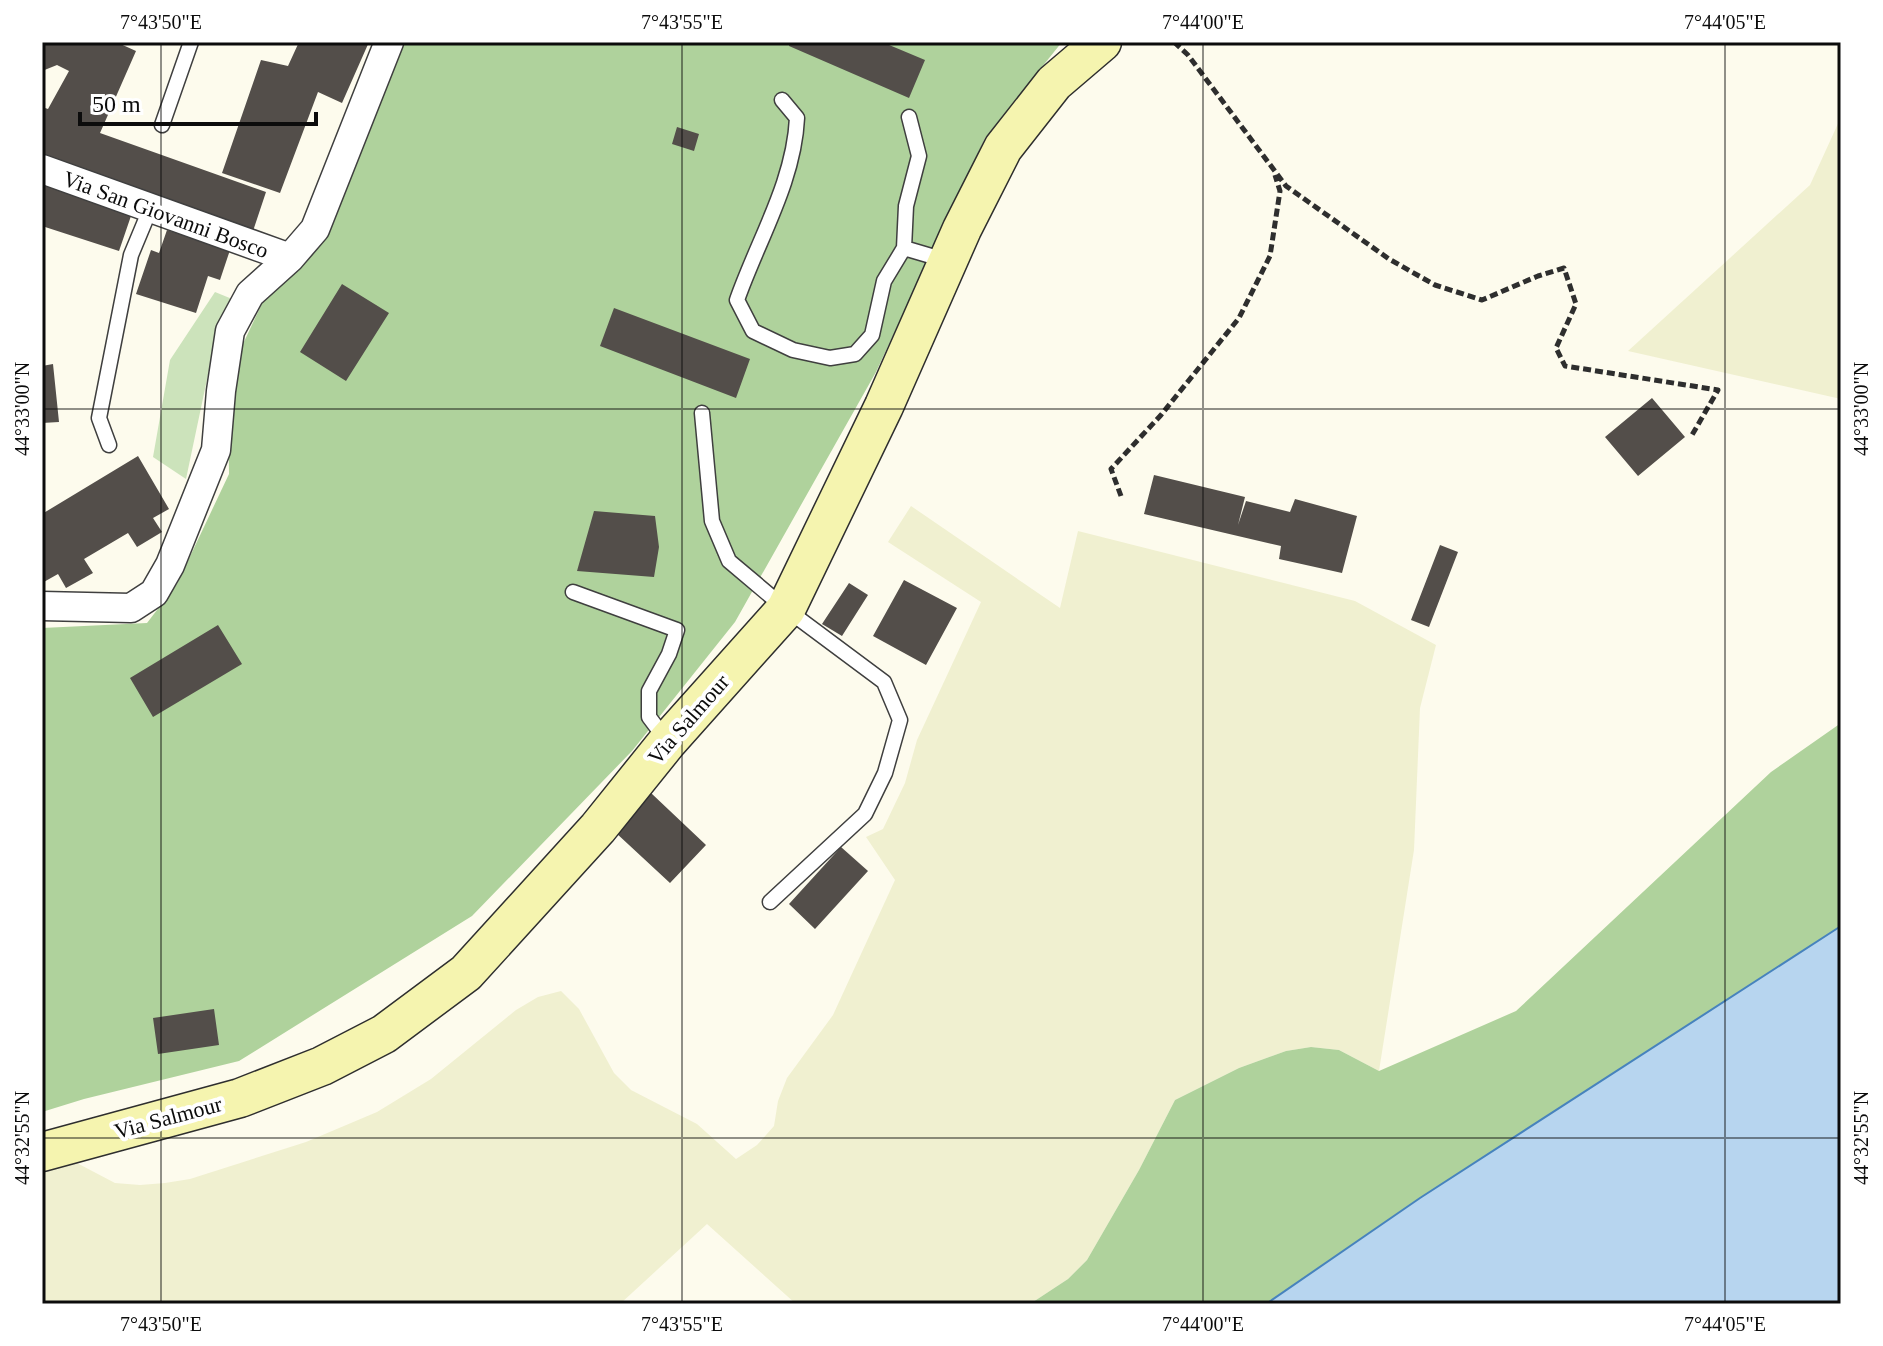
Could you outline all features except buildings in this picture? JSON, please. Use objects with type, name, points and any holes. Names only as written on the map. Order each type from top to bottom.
[{"type":"main road","name":"Via Salmour","points":[[42,1152],[240,1098],[322,1066],[384,1034],[466,973],[598,828],[668,741],[786,609],[1003,148],[1054,83],[1102,42]]},
{"type":"street","points":[[42,606],[131,608],[154,593],[170,565],[216,450],[230,331],[250,294],[290,258],[315,229],[389,42]]},
{"type":"street","name":"Via San Giovanni Bosco","points":[[42,169],[290,258]]},
{"type":"lane","points":[[162,125],[191,42]]},
{"type":"lane","points":[[782,100],[797,118],[796,145],[776,205],[737,300],[753,331],[793,350],[830,358],[855,354],[872,335],[884,281],[904,248],[906,206],[919,156],[909,117]]},
{"type":"lane","points":[[109,445],[99,418],[131,255],[151,207]]},
{"type":"lane","points":[[904,248],[948,261]]},
{"type":"lane","points":[[702,413],[712,521],[729,561],[786,609],[884,682],[900,720],[885,773],[865,814],[770,902]]},
{"type":"lane","points":[[573,592],[677,630],[669,654],[649,691],[649,717],[668,741]]},
{"type":"path","points":[[1174,42],[1188,55],[1286,186],[1389,259],[1435,285],[1482,300],[1564,268],[1576,304],[1556,348],[1565,366],[1718,390],[1692,435]]},
{"type":"path","points":[[1121,496],[1111,469],[1161,415],[1239,318],[1270,256],[1280,191],[1273,170]]},
{"type":"green space","points":[[405,42],[1062,42],[985,138],[876,372],[735,622],[632,751],[472,916],[239,1061],[42,1112],[42,628],[147,623],[177,584],[229,474],[228,397],[234,363],[267,293],[349,174]]},
{"type":"green space","points":[[1841,117],[1841,399],[1628,351],[1810,185]]},
{"type":"green space","points":[[215,292],[237,301],[210,365],[186,479],[153,457],[170,360]]},
{"type":"green space","points":[[911,506],[1060,608],[1078,531],[1355,601],[1436,645],[1420,708],[1414,850],[1379,1071],[1339,1050],[1311,1047],[1286,1051],[1239,1068],[1175,1100],[1087,1260],[1068,1279],[1030,1304],[796,1304],[707,1224],[620,1304],[42,1304],[42,1172],[75,1162],[115,1183],[165,1183],[190,1179],[306,1142],[377,1112],[431,1079],[516,1010],[538,997],[561,991],[579,1009],[614,1073],[631,1090],[697,1124],[736,1159],[757,1145],[774,1126],[778,1101],[787,1078],[833,1015],[895,880],[866,837],[883,829],[905,783],[917,740],[981,602],[888,542]]},
{"type":"green space","points":[[1841,723],[1841,926],[1420,1198],[1266,1304],[1030,1304],[1068,1279],[1087,1260],[1175,1100],[1239,1068],[1286,1051],[1311,1047],[1339,1050],[1379,1071],[1516,1011],[1771,772]]},
{"type":"water","points":[[1841,926],[1841,1304],[1266,1304],[1420,1198]]}]
